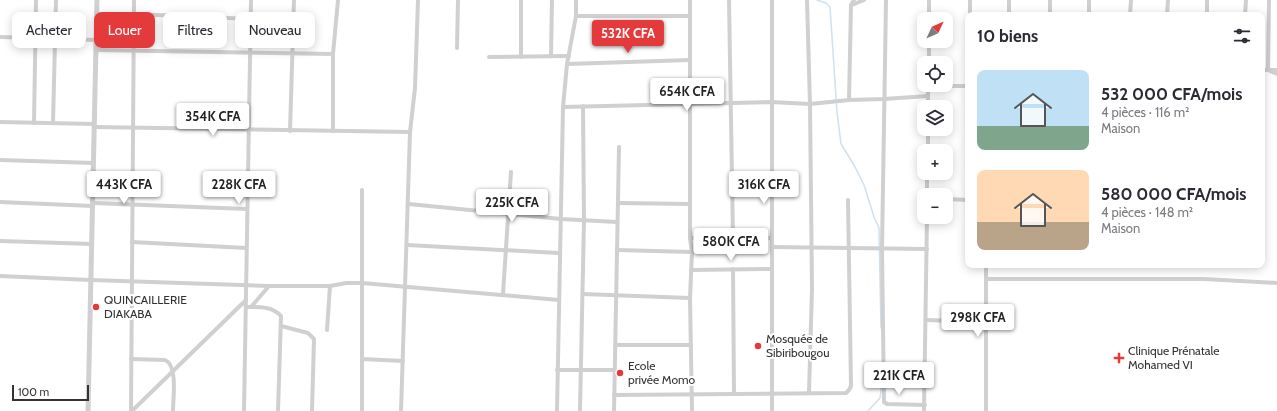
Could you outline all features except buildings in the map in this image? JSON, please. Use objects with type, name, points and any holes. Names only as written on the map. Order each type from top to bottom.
[{"type":"street","points":[[36,0],[36,12]]},
{"type":"street","points":[[56,0],[56,12]]},
{"type":"street","points":[[97,0],[97,12]]},
{"type":"street","points":[[134,0],[134,12]]},
{"type":"street","points":[[251,0],[251,12]]},
{"type":"street","points":[[290,131],[294,0]]},
{"type":"street","points":[[333,131],[333,54],[338,0]]},
{"type":"street","points":[[402,411],[410,132],[415,88],[418,0]]},
{"type":"street","points":[[457,48],[458,0]]},
{"type":"street","points":[[521,57],[522,0]]},
{"type":"street","points":[[551,56],[552,0]]},
{"type":"street","points":[[557,411],[563,107],[567,64],[576,16],[576,0]]},
{"type":"street","points":[[690,0],[690,238],[692,252],[690,298],[692,411]]},
{"type":"street","points":[[729,0],[733,238]]},
{"type":"street","points":[[772,0],[772,411]]},
{"type":"street","points":[[808,0],[812,248],[809,392]]},
{"type":"street","points":[[849,100],[851,5],[854,0]]},
{"type":"street","points":[[851,5],[864,0]]},
{"type":"street","points":[[886,0],[882,249],[884,402],[887,404],[925,405]]},
{"type":"street","points":[[929,0],[929,12]]},
{"type":"street","points":[[970,0],[970,12]]},
{"type":"street","points":[[1008,12],[1009,0]]},
{"type":"street","points":[[1050,0],[1050,12]]},
{"type":"street","points":[[1089,0],[1089,12]]},
{"type":"street","points":[[1130,12],[1131,0]]},
{"type":"street","points":[[1167,12],[1168,0]]},
{"type":"street","points":[[1206,12],[1207,0]]},
{"type":"street","points":[[1245,12],[1246,0]]},
{"type":"street","points":[[1268,70],[1269,0]]},
{"type":"street","points":[[155,15],[235,18]]},
{"type":"street","points":[[576,16],[690,16]]},
{"type":"street","points":[[0,37],[12,37]]},
{"type":"street","points":[[34,123],[36,48]]},
{"type":"street","points":[[53,123],[55,48]]},
{"type":"street","points":[[244,411],[250,48]]},
{"type":"street","points":[[88,411],[96,50],[333,54]]},
{"type":"street","points":[[131,411],[134,51]]},
{"type":"street","points":[[489,57],[569,56]]},
{"type":"street","points":[[567,64],[690,60]]},
{"type":"street","points":[[1268,70],[1277,70]]},
{"type":"street","points":[[1268,70],[1277,74]]},
{"type":"street","points":[[953,86],[965,86]]},
{"type":"street","points":[[928,92],[928,100]]},
{"type":"street","points":[[563,107],[772,102],[810,104],[849,100],[928,96]]},
{"type":"street","points":[[580,411],[584,220],[583,106]]},
{"type":"street","points":[[0,122],[53,123],[133,128],[410,132]]},
{"type":"street","points":[[614,411],[619,147]]},
{"type":"street","points":[[0,160],[94,163]]},
{"type":"street","points":[[503,294],[511,172]]},
{"type":"street","points":[[362,190],[362,411]]},
{"type":"street","points":[[953,199],[965,200]]},
{"type":"street","points":[[614,395],[772,394],[809,392],[846,393],[851,386],[848,200]]},
{"type":"street","points":[[0,202],[247,208]]},
{"type":"street","points":[[409,204],[508,215],[618,222]]},
{"type":"street","points":[[618,204],[690,204]]},
{"type":"street","points":[[924,411],[927,224]]},
{"type":"street","points":[[690,238],[772,238]]},
{"type":"street","points":[[0,241],[92,244]]},
{"type":"street","points":[[132,242],[246,248]]},
{"type":"street","points":[[407,245],[559,253]]},
{"type":"street","points":[[772,247],[927,249]]},
{"type":"street","points":[[617,250],[692,252]]},
{"type":"street","points":[[986,268],[986,411]]},
{"type":"street","points":[[691,270],[772,269]]},
{"type":"street","points":[[733,270],[734,394]]},
{"type":"street","points":[[0,276],[246,286],[330,286],[362,283],[559,300]]},
{"type":"street","points":[[986,279],[1204,279],[1277,283]]},
{"type":"street","points":[[251,307],[269,286]]},
{"type":"street","points":[[327,330],[330,286]]},
{"type":"street","points":[[583,294],[690,298]]},
{"type":"street","points":[[131,411],[246,300]]},
{"type":"street","points":[[246,307],[265,308],[277,312],[281,316],[278,411]]},
{"type":"street","points":[[926,320],[986,322]]},
{"type":"street","points":[[281,326],[308,333],[314,339],[312,411]]},
{"type":"street","points":[[615,345],[691,345]]},
{"type":"street","points":[[131,358],[165,360],[170,363],[174,371],[173,411]]},
{"type":"street","points":[[362,359],[403,360]]},
{"type":"street","points":[[557,370],[615,370]]},
{"type":"waterway","points":[[817,0],[826,3],[830,7],[837,112],[841,144],[864,185],[879,228],[881,328]]},
{"type":"waterway","points":[[868,411],[880,398],[882,382]]},
{"type":"place","name":"QUINCAILLERIE DIAKABA","points":[[96,307]]},
{"type":"place","name":"Mosquée de Sibiribougou","points":[[758,346]]},
{"type":"place","name":"Clinique Prénatale Mohamed VI","points":[[1119,358]]},
{"type":"place","name":"Ecole privée Momo","points":[[620,373]]}]
